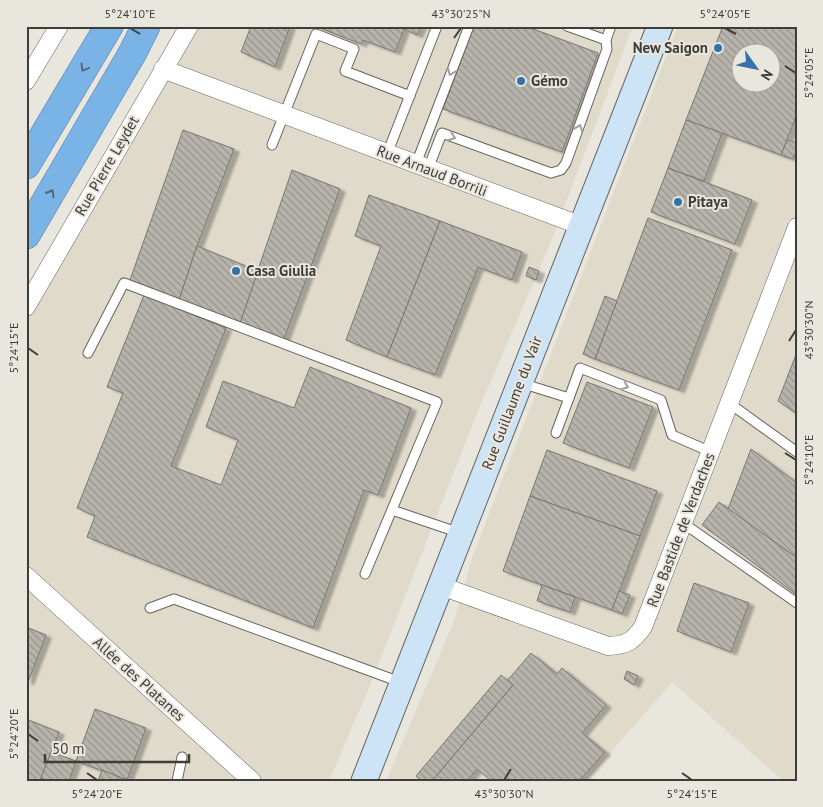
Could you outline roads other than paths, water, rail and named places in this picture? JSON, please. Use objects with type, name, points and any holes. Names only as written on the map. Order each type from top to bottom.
[{"type":"highway","points":[[26,166],[109,26]]},
{"type":"highway","points":[[26,235],[148,26]]},
{"type":"main road","name":"Rue Guillaume du Vair","points":[[364,781],[660,26]]},
{"type":"street","points":[[26,81],[59,26]]},
{"type":"street","name":"Rue Pierre Leydet","points":[[26,307],[189,26]]},
{"type":"street","name":"Rue Arnaud Borrili","points":[[163,69],[582,226]]},
{"type":"street","name":"Rue Bastide de Verdaches","points":[[441,586],[608,646],[622,646],[634,639],[643,627],[797,228]]},
{"type":"street","name":"Allée des Platanes","points":[[26,576],[252,781]]},
{"type":"lane","points":[[387,154],[437,26]]},
{"type":"lane","points":[[422,167],[469,26]]},
{"type":"lane","points":[[567,26],[606,40]]},
{"type":"lane","points":[[422,167],[442,134],[551,173],[561,170],[566,163],[607,49],[606,40],[611,26]]},
{"type":"lane","points":[[272,145],[316,34],[354,49],[345,71],[410,96]]},
{"type":"lane","points":[[88,353],[124,282],[437,402],[365,574]]},
{"type":"lane","points":[[556,433],[580,368],[661,400],[672,435],[711,452]]},
{"type":"lane","points":[[520,383],[568,398]]},
{"type":"lane","points":[[729,403],[797,452]]},
{"type":"lane","points":[[392,510],[461,534]]},
{"type":"lane","points":[[683,523],[797,603]]},
{"type":"lane","points":[[150,608],[174,599],[403,683]]},
{"type":"lane","points":[[177,781],[182,757]]},
{"type":"place","name":"New Saigon","points":[[718,48]]},
{"type":"place","name":"Gémo","points":[[521,81]]},
{"type":"place","name":"Pitaya","points":[[678,202]]},
{"type":"place","name":"Casa Giulia","points":[[236,271]]}]
